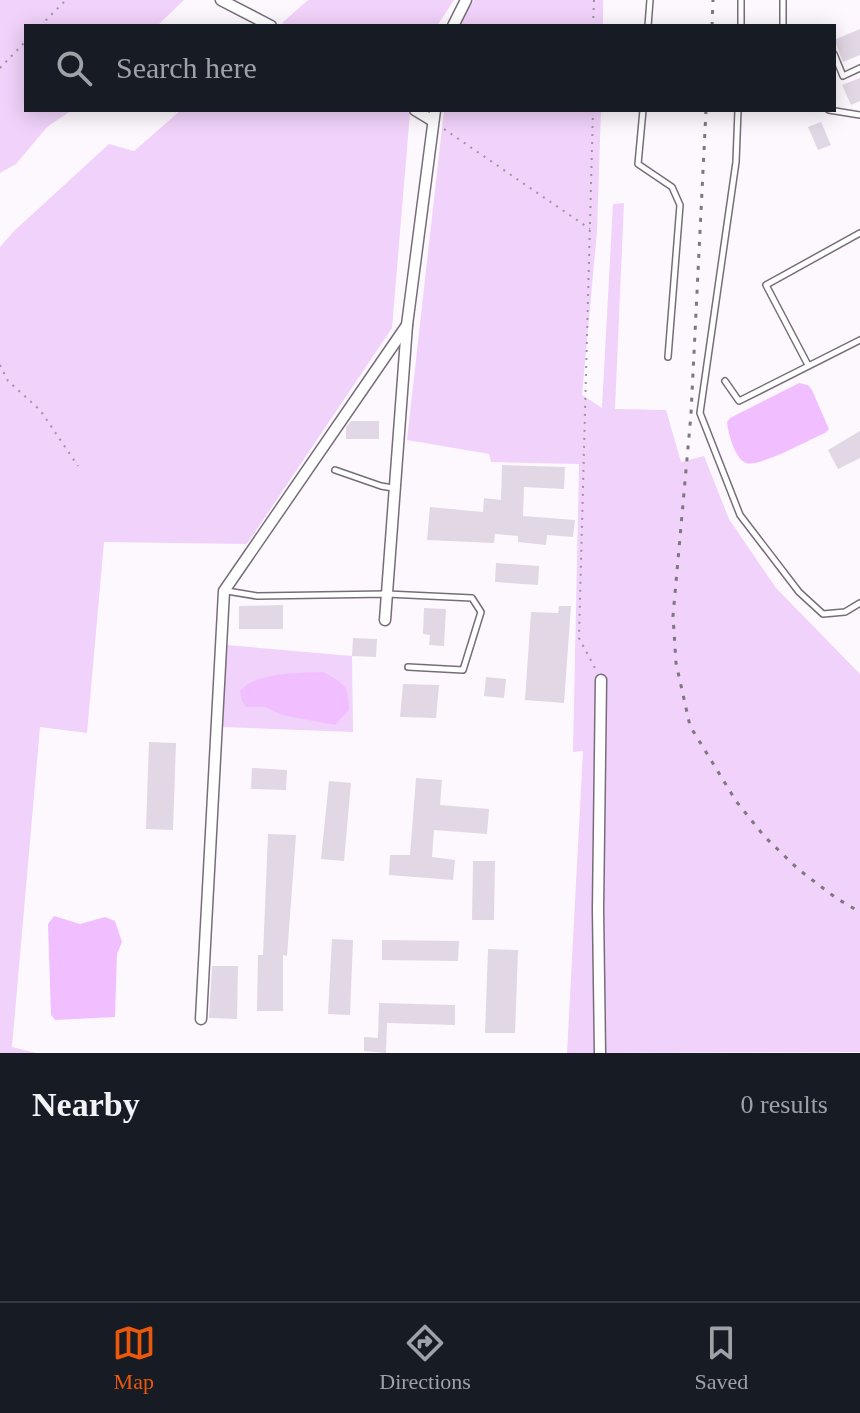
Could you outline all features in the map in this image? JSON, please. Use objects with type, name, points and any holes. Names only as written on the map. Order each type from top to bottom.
[{"type":"street","points":[[221,0],[267,24]]},
{"type":"street","points":[[454,24],[466,0]]},
{"type":"street","points":[[385,620],[407,325],[434,116]]},
{"type":"street","points":[[201,1019],[224,591],[407,325]]},
{"type":"street","points":[[600,1053],[601,680]]},
{"type":"lane","points":[[648,24],[650,0]]},
{"type":"lane","points":[[741,0],[741,24]]},
{"type":"lane","points":[[783,0],[783,24]]},
{"type":"lane","points":[[836,59],[843,76],[860,68]]},
{"type":"lane","points":[[836,111],[860,115]]},
{"type":"lane","points":[[643,112],[638,164],[672,187],[680,205],[668,357]]},
{"type":"lane","points":[[738,112],[736,162],[700,413],[740,515],[799,592],[823,614],[845,612],[860,603]]},
{"type":"lane","points":[[808,365],[766,285],[860,233]]},
{"type":"lane","points":[[725,381],[739,401],[860,340]]},
{"type":"lane","points":[[335,470],[393,488]]},
{"type":"lane","points":[[224,591],[257,596],[387,594],[472,598],[481,612],[463,670],[408,667]]},
{"type":"path","points":[[42,24],[66,0]]},
{"type":"path","points":[[593,24],[594,0]]},
{"type":"path","points":[[0,68],[24,43]]},
{"type":"path","points":[[593,112],[579,638],[601,680]]},
{"type":"path","points":[[434,116],[512,178],[591,230]]},
{"type":"path","points":[[0,365],[8,381],[40,410],[78,466]]},
{"type":"shaded area","points":[[0,0],[184,0],[159,24],[24,24],[24,112],[69,112],[47,127],[16,164],[0,173]]},
{"type":"shaded area","points":[[308,0],[454,0],[438,24],[282,23]]},
{"type":"shaded area","points":[[474,0],[603,0],[603,24],[460,24]]},
{"type":"shaded area","points":[[179,112],[410,113],[392,328],[247,544],[104,542],[87,733],[40,727],[12,1047],[36,1053],[0,1053],[0,247],[109,144],[134,151]]},
{"type":"shaded area","points":[[444,112],[601,112],[597,231],[582,395],[602,408],[613,204],[624,203],[615,409],[666,410],[681,462],[704,456],[729,519],[776,588],[860,674],[860,1052],[567,1053],[583,751],[573,752],[579,464],[491,462],[489,454],[407,440]]},
{"type":"shaded area","points":[[799,383],[808,385],[812,390],[829,429],[773,457],[753,463],[742,461],[733,445],[727,422]]},
{"type":"shaded area","points":[[227,645],[352,656],[353,732],[222,727]]},
{"type":"shaded area","points":[[323,672],[341,682],[348,695],[349,710],[335,725],[282,715],[265,707],[246,707],[242,701],[240,691],[256,680]]},
{"type":"shaded area","points":[[54,916],[80,924],[105,917],[115,921],[122,942],[117,954],[115,1017],[55,1020],[51,1015],[48,924]]},
{"type":"building","points":[[860,29],[860,55],[843,62],[836,39]]},
{"type":"building","points":[[860,78],[860,101],[851,105],[842,85]]},
{"type":"building","points":[[821,122],[831,145],[818,150],[808,127]]},
{"type":"building","points":[[351,421],[379,421],[379,439],[346,439],[346,427]]},
{"type":"building","points":[[860,431],[860,458],[838,469],[828,450]]},
{"type":"building","points":[[502,465],[565,467],[564,489],[524,487],[523,516],[575,520],[573,537],[547,535],[546,545],[518,542],[518,536],[495,534],[494,543],[427,540],[430,507],[483,512],[484,498],[501,500]]},
{"type":"building","points":[[496,563],[539,566],[538,585],[495,582]]},
{"type":"building","points":[[283,605],[283,629],[239,629],[239,606]]},
{"type":"building","points":[[559,606],[571,606],[564,703],[525,700],[531,612],[558,613]]},
{"type":"building","points":[[424,608],[446,609],[444,646],[429,645],[430,635],[423,634]]},
{"type":"building","points":[[353,638],[377,639],[376,657],[352,656]]},
{"type":"building","points":[[486,677],[506,679],[504,698],[484,696]]},
{"type":"building","points":[[403,684],[439,685],[436,718],[400,717]]},
{"type":"building","points":[[149,742],[176,743],[173,830],[146,829]]},
{"type":"building","points":[[252,768],[287,770],[286,790],[251,789]]},
{"type":"building","points":[[416,778],[442,780],[440,805],[489,809],[487,834],[434,830],[432,857],[455,860],[453,880],[389,875],[390,855],[410,855]]},
{"type":"building","points":[[329,781],[351,783],[344,861],[321,859]]},
{"type":"building","points":[[268,834],[296,835],[287,956],[283,955],[283,1011],[257,1011],[258,955],[263,955]]},
{"type":"building","points":[[473,861],[495,861],[494,920],[472,920]]},
{"type":"building","points":[[332,939],[353,940],[350,1015],[328,1014]]},
{"type":"building","points":[[382,940],[459,941],[458,961],[382,960]]},
{"type":"building","points":[[488,949],[518,950],[515,1033],[485,1033]]},
{"type":"building","points":[[212,966],[238,966],[237,1019],[209,1018]]},
{"type":"building","points":[[379,1003],[455,1005],[455,1025],[387,1023],[386,1053],[364,1051],[364,1037],[378,1038]]},
{"type":"railway","points":[[712,24],[713,0]]},
{"type":"railway","points":[[706,112],[691,414],[673,616],[676,663],[690,726],[736,801],[764,836],[798,869],[860,912]]}]
